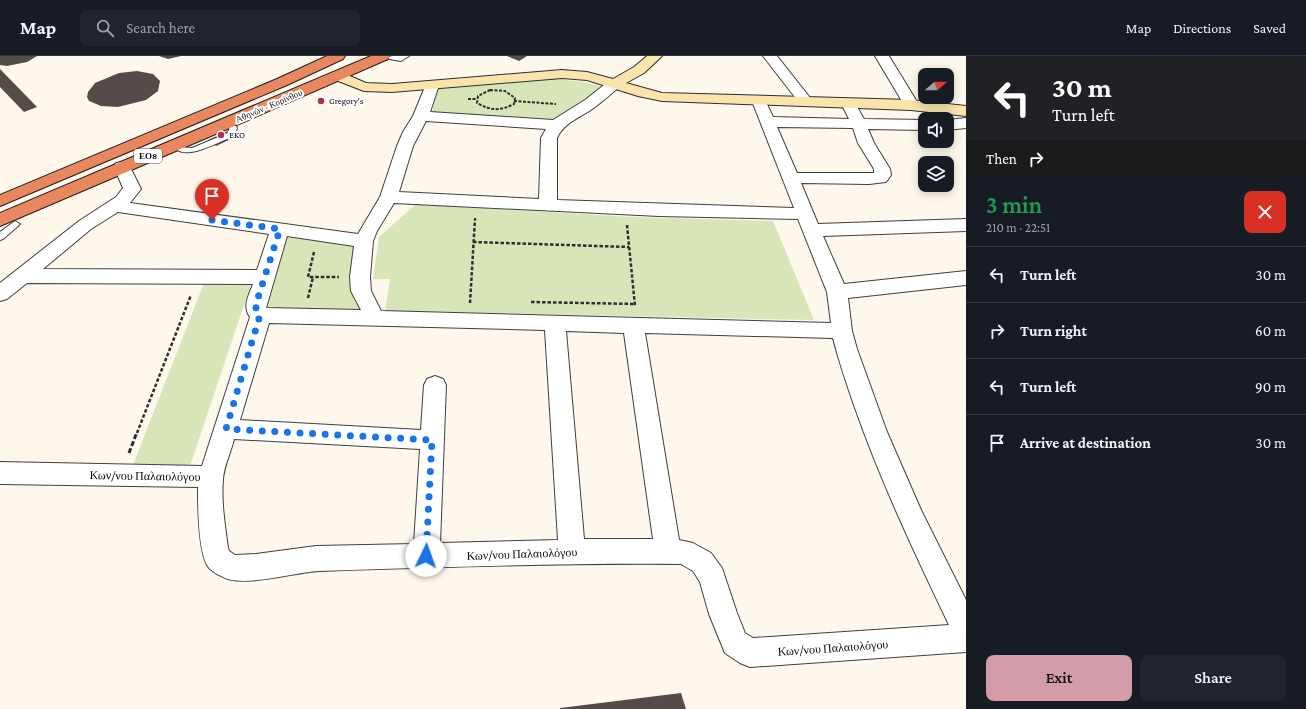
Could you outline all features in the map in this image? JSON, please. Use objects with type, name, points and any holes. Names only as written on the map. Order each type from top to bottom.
[{"type":"highway","name":"Αθηνών - Κορίνθου","points":[[0,201],[282,82],[338,56]]},
{"type":"highway","name":"Αθηνών - Κορίνθου","points":[[8,222],[122,167],[234,122],[338,76],[387,57]]},
{"type":"street","points":[[548,205],[549,138],[551,131],[556,126],[587,106],[614,84],[639,70],[655,56]]},
{"type":"street","points":[[770,56],[806,102]]},
{"type":"street","points":[[882,56],[911,105]]},
{"type":"street","points":[[338,76],[354,84],[370,88],[392,88],[562,74],[587,76],[640,94],[662,98],[911,105],[966,112]]},
{"type":"street","points":[[374,317],[361,291],[360,278],[364,241],[368,231],[389,198],[405,146],[411,132],[421,116],[432,85]]},
{"type":"street","points":[[759,101],[837,292],[842,314],[842,331],[875,433],[901,495],[966,630]]},
{"type":"street","points":[[790,178],[869,179],[880,178],[883,175],[882,169],[866,143],[860,124],[848,103]]},
{"type":"street","points":[[421,116],[556,126]]},
{"type":"street","points":[[768,122],[918,125]]},
{"type":"street","points":[[954,124],[966,123]]},
{"type":"street","points":[[0,294],[85,225],[122,201],[132,189],[122,167]]},
{"type":"street","points":[[389,198],[625,209],[808,222],[966,225]]},
{"type":"street","points":[[115,206],[364,241]]},
{"type":"street","points":[[260,315],[256,310],[256,304],[280,229]]},
{"type":"street","points":[[21,276],[265,277]]},
{"type":"street","points":[[837,292],[966,278]]},
{"type":"street","points":[[260,315],[555,323],[635,318],[842,331]]},
{"type":"street","points":[[211,477],[260,315]]},
{"type":"street","points":[[635,318],[668,552]]},
{"type":"street","points":[[555,323],[572,552]]},
{"type":"street","points":[[426,556],[435,385]]},
{"type":"street","points":[[226,429],[432,440]]},
{"type":"street","name":"Κων/νου Παλαιολόγου","points":[[0,473],[211,477],[210,504],[212,533],[218,558],[231,568],[256,567],[316,559],[572,552],[684,552],[702,562],[712,577],[723,614],[735,643],[750,653],[966,638]]},
{"type":"lane","points":[[387,57],[401,59],[406,56]]},
{"type":"lane","points":[[180,149],[193,150],[232,134],[233,128]]},
{"type":"lane","points":[[0,237],[8,222]]},
{"type":"path","points":[[490,90],[505,91],[514,98],[514,101],[514,104],[500,111],[488,110],[477,103],[478,96],[490,90]]},
{"type":"path","points":[[514,101],[587,106]]},
{"type":"path","points":[[469,321],[476,201]]},
{"type":"path","points":[[525,302],[635,318],[625,209]]},
{"type":"path","points":[[318,235],[308,277],[360,278]]},
{"type":"path","points":[[474,242],[629,247]]},
{"type":"path","points":[[120,476],[198,277]]},
{"type":"path","points":[[470,300],[478,300]]},
{"type":"green space","points":[[556,79],[583,82],[600,86],[591,95],[556,121],[432,112],[438,89]]},
{"type":"green space","points":[[416,204],[632,217],[773,221],[814,320],[385,311],[390,279],[373,279],[379,237]]},
{"type":"green space","points":[[286,236],[357,247],[352,290],[355,301],[361,311],[270,309],[264,304]]},
{"type":"green space","points":[[204,283],[251,284],[190,466],[133,465]]},
{"type":"building","points":[[0,56],[37,56],[27,62],[7,66],[0,65]]},
{"type":"building","points":[[159,56],[181,56],[168,59]]},
{"type":"building","points":[[507,56],[527,56],[519,61]]},
{"type":"building","points":[[0,69],[37,107],[24,112],[0,87]]},
{"type":"building","points":[[137,71],[153,74],[160,81],[158,91],[146,100],[118,107],[101,106],[89,101],[87,97],[88,92],[95,83],[119,73]]},
{"type":"building","points":[[230,130],[237,136],[216,146],[208,140]]},
{"type":"building","points":[[681,693],[686,709],[560,709],[560,708]]},
{"type":"place","name":"Gregory's","points":[[321,101]]},
{"type":"place","name":"EKO","points":[[221,135]]},
{"type":"route","points":[[212,220],[280,229],[256,304],[256,310],[260,315],[226,429],[432,440],[426,556]]}]
